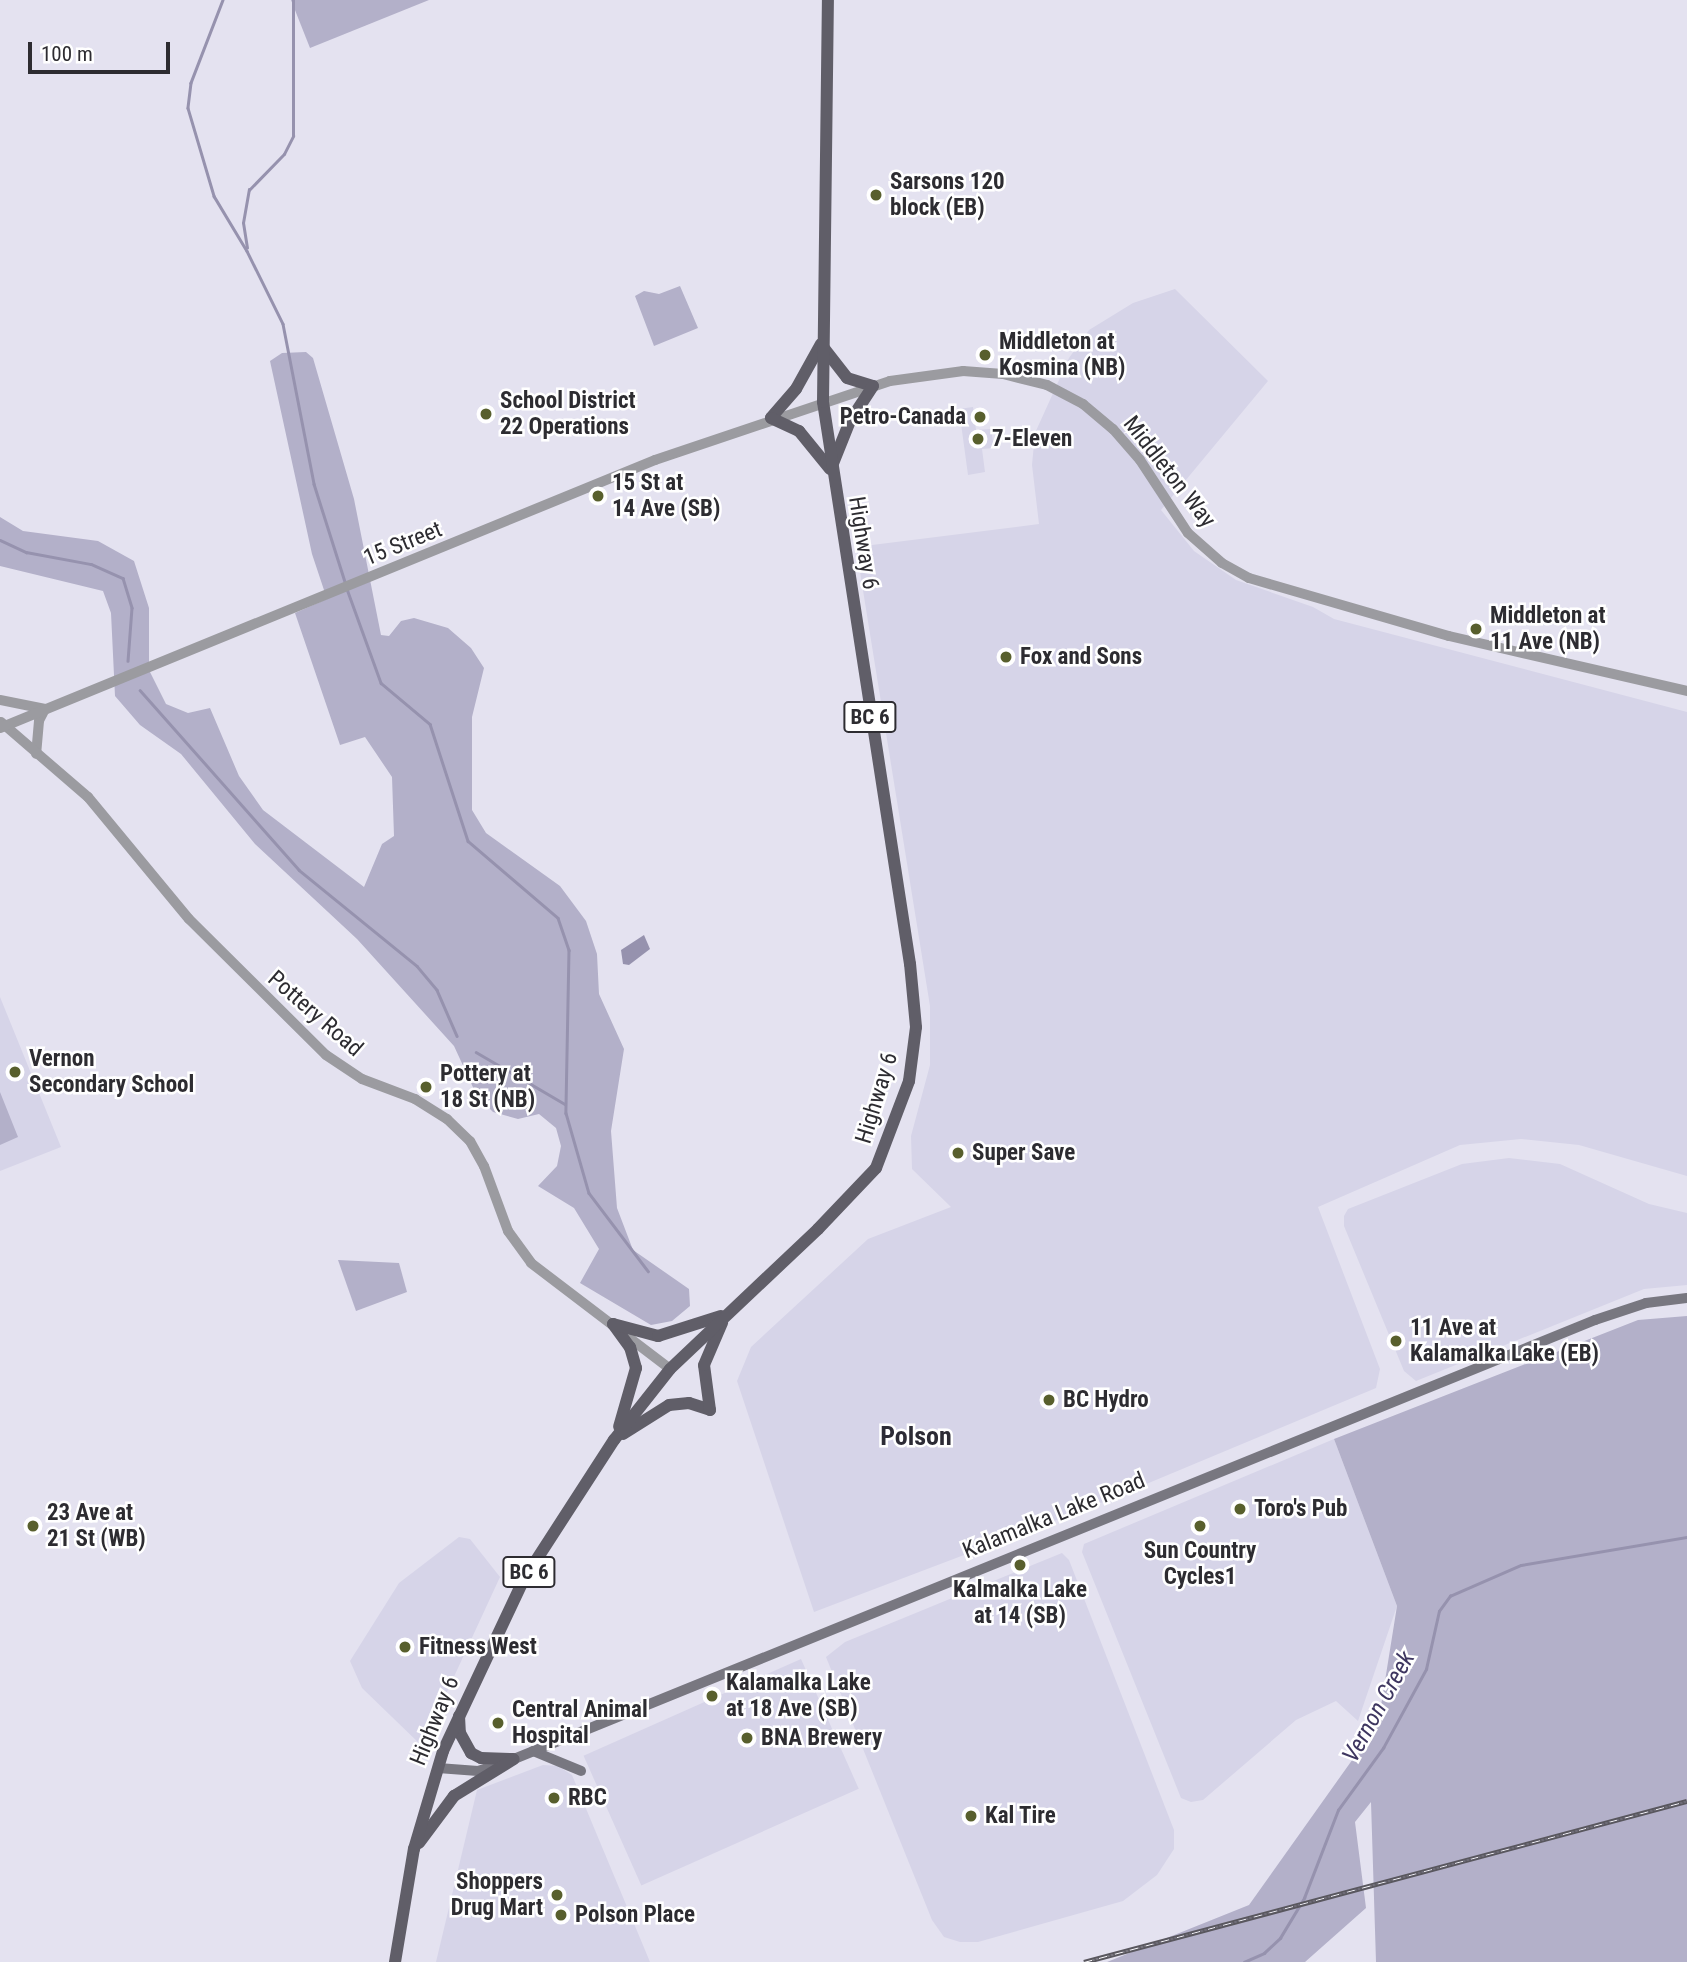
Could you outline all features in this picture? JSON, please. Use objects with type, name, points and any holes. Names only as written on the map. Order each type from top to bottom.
[{"type":"main road","name":"Highway 6","points":[[395,1962],[414,1849],[438,1768],[459,1712],[524,1579],[614,1440],[670,1369],[818,1229],[876,1168],[892,1134],[914,1057],[910,964],[830,470],[823,402],[821,344],[828,6]]},
{"type":"main road","points":[[821,344],[846,378],[873,386],[850,421],[830,470],[799,431],[771,418],[796,389],[821,344]]},
{"type":"main road","name":"Kalamalka Lake Road","points":[[438,1768],[478,1772],[514,1759],[1595,1320],[1646,1303],[1687,1298]]},
{"type":"main road","points":[[613,1324],[670,1335],[728,1313]]},
{"type":"main road","points":[[614,1440],[669,1405],[689,1403],[710,1410],[703,1376],[706,1354],[728,1313]]},
{"type":"main road","points":[[613,1324],[635,1357],[636,1368],[614,1440]]},
{"type":"main road","points":[[459,1712],[460,1733],[471,1753],[481,1758],[514,1759]]},
{"type":"main road","points":[[533,1751],[581,1771]]},
{"type":"main road","points":[[414,1849],[454,1796],[514,1759]]},
{"type":"street","name":"Middleton Way","points":[[823,402],[873,386],[928,373],[963,371],[1003,374],[1047,386],[1083,404],[1113,429],[1188,533],[1222,563],[1249,578],[1449,636],[1687,691]]},
{"type":"street","name":"15 Street","points":[[1,725],[655,460],[823,402]]},
{"type":"street","points":[[0,700],[45,709],[39,721],[36,754]]},
{"type":"street","name":"Pottery Road","points":[[1,725],[88,797],[189,919],[326,1055],[362,1079],[415,1099],[447,1119],[470,1141],[515,1243],[557,1285],[613,1324],[670,1369]]},
{"type":"shaded area","points":[[291,0],[429,0],[310,48]]},
{"type":"shaded area","points":[[680,286],[698,328],[654,346],[635,296],[644,291],[659,294]]},
{"type":"shaded area","points":[[1175,289],[1268,381],[1161,510],[1194,551],[1236,580],[1313,607],[1334,619],[1687,712],[1687,1176],[1579,1145],[1521,1139],[1460,1145],[1318,1207],[1380,1369],[1376,1388],[1096,1505],[814,1612],[737,1381],[751,1347],[868,1239],[951,1207],[912,1169],[911,1136],[930,1065],[930,1006],[856,547],[1039,524],[1032,465],[1035,433],[1069,358],[1089,330],[1133,303]]},
{"type":"shaded area","points":[[306,352],[313,358],[354,499],[381,635],[389,636],[401,621],[414,618],[448,628],[471,648],[484,668],[472,717],[472,810],[486,833],[560,886],[586,921],[597,954],[599,994],[624,1049],[611,1131],[617,1208],[633,1250],[689,1289],[690,1306],[672,1321],[651,1325],[580,1283],[599,1249],[574,1208],[538,1186],[557,1166],[561,1146],[556,1128],[539,1114],[518,1119],[493,1112],[477,1096],[454,1046],[357,939],[255,844],[181,754],[140,725],[115,696],[111,613],[103,591],[0,566],[0,517],[23,531],[98,541],[134,561],[149,608],[149,670],[166,704],[188,713],[210,708],[239,776],[263,810],[364,887],[382,844],[394,836],[392,777],[365,737],[340,745],[295,613],[327,599],[312,554],[270,361],[282,353]]},
{"type":"shaded area","name":"7-Eleven","points":[[973,407],[976,430],[991,429],[994,448],[982,449],[985,472],[968,475],[959,409]]},
{"type":"shaded area","points":[[644,935],[650,949],[629,965],[623,964],[621,950]]},
{"type":"shaded area","name":"Vernon Secondary School","points":[[0,997],[61,1147],[0,1171]]},
{"type":"shaded area","points":[[0,1092],[18,1137],[0,1145]]},
{"type":"shaded area","points":[[1509,1158],[1560,1164],[1649,1204],[1687,1213],[1687,1285],[1644,1289],[1416,1381],[1404,1371],[1344,1226],[1344,1216],[1348,1209],[1462,1164]]},
{"type":"shaded area","points":[[338,1260],[399,1263],[407,1292],[356,1311]]},
{"type":"shaded area","points":[[1687,1316],[1687,1962],[1376,1962],[1371,1802],[1355,1822],[1366,1908],[1305,1962],[1107,1962],[1249,1905],[1355,1756],[1380,1712],[1397,1606],[1334,1439],[1638,1320]]},
{"type":"shaded area","points":[[1334,1439],[1397,1606],[1358,1721],[1336,1701],[1296,1720],[1203,1800],[1191,1802],[1181,1798],[1082,1552],[1084,1544]]},
{"type":"shaded area","points":[[459,1537],[470,1539],[500,1577],[422,1746],[362,1688],[350,1661],[399,1583]]},
{"type":"shaded area","points":[[1062,1553],[1069,1560],[1174,1830],[1174,1849],[1157,1875],[1123,1901],[978,1942],[960,1942],[944,1937],[932,1920],[826,1657],[845,1642]]},
{"type":"shaded area","points":[[801,1659],[859,1789],[641,1886],[584,1756]]},
{"type":"shaded area","points":[[543,1765],[558,1766],[572,1775],[650,1962],[436,1962],[477,1790]]},
{"type":"waterway","points":[[223,0],[191,83],[188,108],[214,196],[247,251],[283,324],[314,484],[345,582]]},
{"type":"waterway","points":[[247,248],[243,223],[249,190],[284,154],[293,136],[293,0]]},
{"type":"waterway","points":[[0,540],[26,552],[91,564],[123,578],[132,608],[128,661]]},
{"type":"waterway","points":[[347,589],[381,683],[430,724],[468,841],[558,918],[569,950],[566,1113],[589,1193],[648,1271]]},
{"type":"waterway","points":[[140,690],[299,870],[417,966],[437,990],[457,1036]]},
{"type":"waterway","points":[[476,1052],[565,1104]]},
{"type":"waterway","name":"Vernon Creek","points":[[1244,1962],[1264,1953],[1280,1938],[1304,1898],[1338,1810],[1383,1748],[1426,1669],[1439,1611],[1450,1596],[1521,1565],[1687,1537]]},
{"type":"railway","points":[[1084,1962],[1687,1801]]},
{"type":"place","name":"Sarsons 120 block (EB)","points":[[876,195]]},
{"type":"place","name":"Middleton at Kosmina (NB)","points":[[985,355]]},
{"type":"place","name":"School District 22 Operations","points":[[486,414]]},
{"type":"place","name":"Petro-Canada","points":[[980,417]]},
{"type":"place","name":"7-Eleven","points":[[978,439]]},
{"type":"place","name":"15 St at 14 Ave (SB)","points":[[598,496]]},
{"type":"place","name":"Middleton at 11 Ave (NB)","points":[[1476,629]]},
{"type":"place","name":"Fox and Sons","points":[[1006,657]]},
{"type":"place","name":"Vernon Secondary School","points":[[15,1072]]},
{"type":"place","name":"Pottery at 18 St (NB)","points":[[426,1087]]},
{"type":"place","name":"Super Save","points":[[958,1153]]},
{"type":"place","name":"11 Ave at Kalamalka Lake (EB)","points":[[1396,1341]]},
{"type":"place","name":"BC Hydro","points":[[1049,1400]]},
{"type":"place","name":"Toro's Pub","points":[[1240,1509]]},
{"type":"place","name":"23 Ave at 21 St (WB)","points":[[33,1526]]},
{"type":"place","name":"Sun Country Cycles1","points":[[1200,1526]]},
{"type":"place","name":"Kalmalka Lake at 14 (SB)","points":[[1020,1565]]},
{"type":"place","name":"Fitness West","points":[[405,1647]]},
{"type":"place","name":"Kalamalka Lake at 18 Ave (SB)","points":[[712,1696]]},
{"type":"place","name":"Central Animal Hospital","points":[[498,1723]]},
{"type":"place","name":"BNA Brewery","points":[[747,1738]]},
{"type":"place","name":"RBC","points":[[554,1798]]},
{"type":"place","name":"Kal Tire","points":[[971,1816]]},
{"type":"place","name":"Shoppers Drug Mart","points":[[557,1895]]},
{"type":"place","name":"Polson Place","points":[[561,1915]]},
{"type":"district","name":"Polson","points":[[916,1437]]}]
